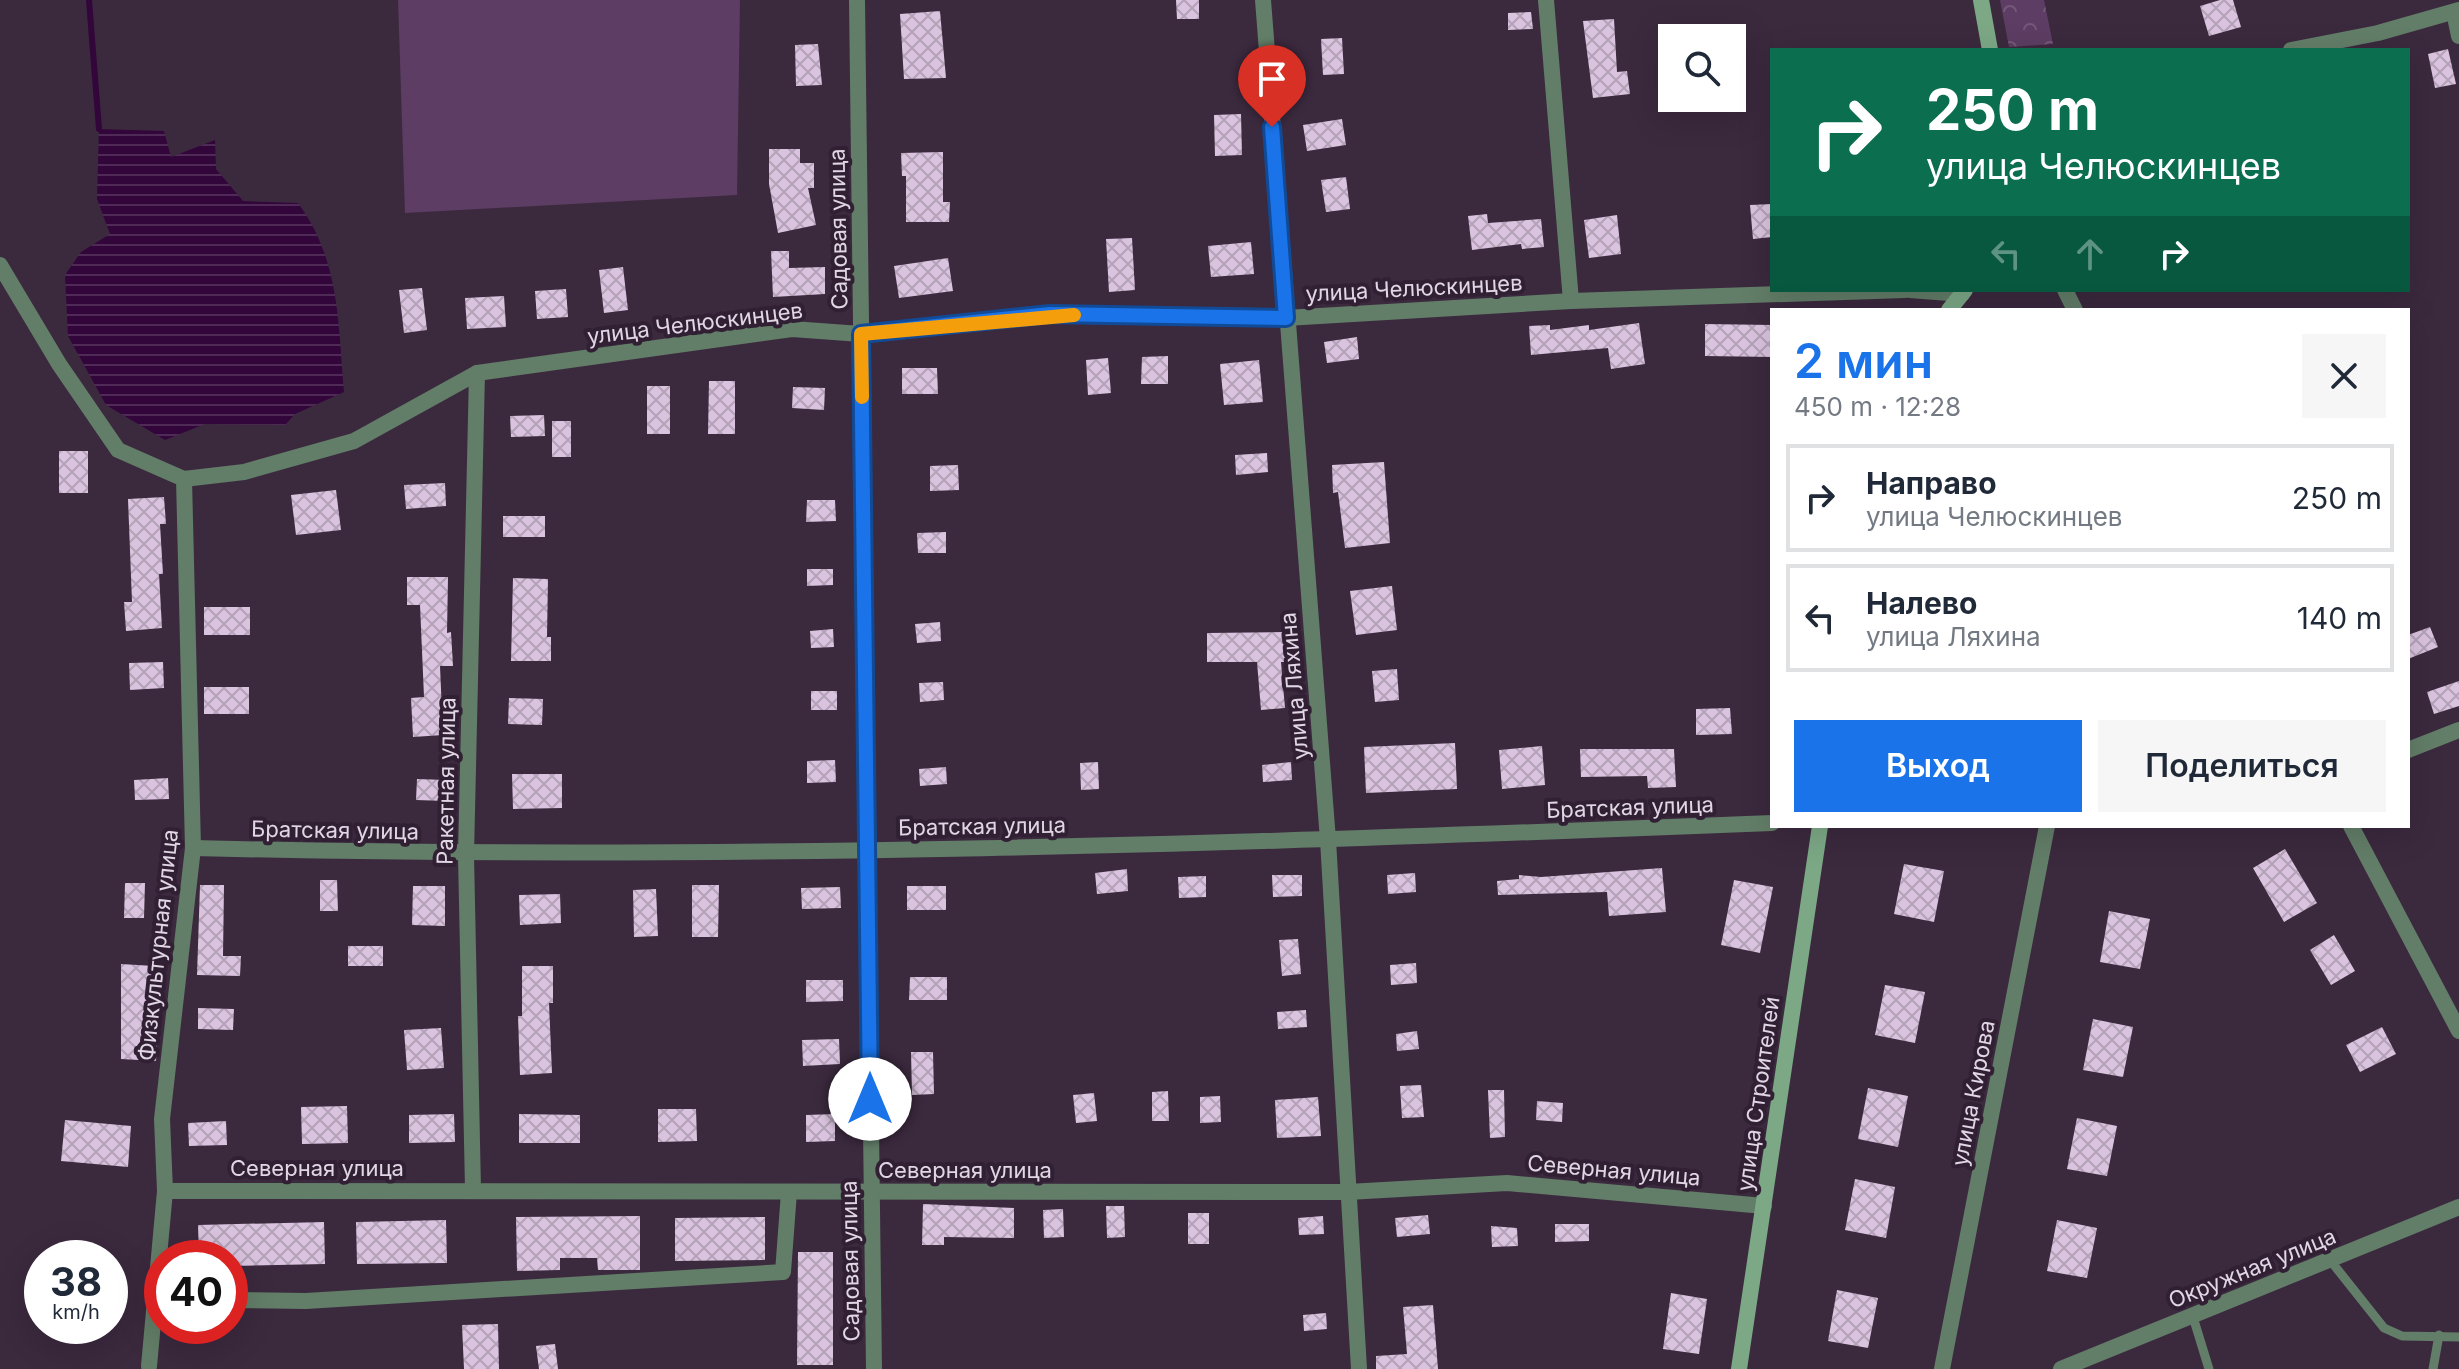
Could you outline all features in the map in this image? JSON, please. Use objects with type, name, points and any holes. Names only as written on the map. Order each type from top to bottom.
[{"type":"main road","points":[[1981,0],[1990,48]]},
{"type":"main road","points":[[1951,308],[1963,292]]},
{"type":"main road","name":"улица Строителей","points":[[1739,1369],[1820,828]]},
{"type":"street","name":"Садовая улица","points":[[857,0],[874,1369]]},
{"type":"street","name":"улица Ляхина","points":[[1263,0],[1328,840],[1359,1369]]},
{"type":"street","points":[[1546,0],[1571,301]]},
{"type":"street","points":[[2301,48],[2378,33],[2456,11],[2459,36]]},
{"type":"street","points":[[0,265],[59,364],[118,450],[184,479]]},
{"type":"street","name":"улица Челюскинцев","points":[[184,479],[244,472],[354,441],[477,373],[792,329],[861,334],[1050,314],[1286,318],[1571,301],[1846,292]]},
{"type":"street","name":"Ракетная улица","points":[[473,1189],[466,855],[477,373]]},
{"type":"street","name":"Физкультурная улица","points":[[162,1240],[165,1191],[162,1119],[193,848],[184,479]]},
{"type":"street","points":[[2410,749],[2459,730]]},
{"type":"street","name":"Братская улица","points":[[193,848],[466,855],[869,850],[1328,840],[1770,823]]},
{"type":"street","name":"улица Кирова","points":[[1942,1369],[2047,828]]},
{"type":"street","points":[[2352,828],[2459,1031]]},
{"type":"street","name":"Северная улица","points":[[165,1191],[1348,1192],[1507,1183],[1764,1206]]},
{"type":"street","points":[[248,1300],[306,1301],[783,1272],[789,1192]]},
{"type":"street","name":"Окружная улица","points":[[2061,1369],[2459,1207]]},
{"type":"street","name":"Физкультурная улица","points":[[149,1366],[152,1344]]},
{"type":"lane","points":[[2330,1260],[2384,1328],[2402,1336],[2459,1337]]},
{"type":"lane","points":[[2193,1317],[2209,1369]]},
{"type":"lane","points":[[2433,1369],[2439,1335]]},
{"type":"green space","points":[[398,0],[740,0],[737,195],[405,213]]},
{"type":"green space","points":[[2000,0],[2044,0],[2053,44],[2009,47]]},
{"type":"shaded area","points":[[99,129],[164,131],[171,157],[215,140],[216,169],[243,201],[298,203],[312,225],[329,270],[338,317],[344,392],[295,414],[285,425],[205,424],[165,440],[106,405],[68,336],[65,275],[81,252],[110,234],[97,199]]},
{"type":"building","points":[[1176,0],[1199,0],[1199,19],[1177,19]]},
{"type":"building","points":[[2233,0],[2241,27],[2209,36],[2200,6]]},
{"type":"building","points":[[940,11],[946,78],[904,79],[900,14]]},
{"type":"building","points":[[1531,12],[1533,29],[1508,30],[1508,13]]},
{"type":"building","points":[[1614,19],[1617,72],[1627,71],[1630,94],[1593,98],[1583,21]]},
{"type":"building","points":[[1342,38],[1344,74],[1323,75],[1321,39]]},
{"type":"building","points":[[818,44],[822,85],[796,86],[795,45]]},
{"type":"building","points":[[2448,49],[2456,84],[2435,88],[2428,54]]},
{"type":"building","points":[[1241,114],[1242,155],[1215,156],[1214,115]]},
{"type":"building","points":[[1342,119],[1346,145],[1307,151],[1303,125]]},
{"type":"building","points":[[769,149],[800,149],[800,163],[814,163],[814,188],[808,188],[816,225],[778,233],[769,184]]},
{"type":"building","points":[[943,152],[943,202],[950,202],[949,222],[906,222],[906,176],[902,176],[901,153]]},
{"type":"building","points":[[1346,177],[1350,209],[1326,212],[1321,180]]},
{"type":"building","points":[[1770,204],[1770,237],[1753,239],[1750,205]]},
{"type":"building","points":[[1487,214],[1488,223],[1541,219],[1544,247],[1522,249],[1521,244],[1472,250],[1468,216]]},
{"type":"building","points":[[1617,215],[1621,254],[1589,258],[1584,220]]},
{"type":"building","points":[[1132,238],[1135,290],[1109,292],[1106,239]]},
{"type":"building","points":[[1251,242],[1254,274],[1211,277],[1208,246]]},
{"type":"building","points":[[771,251],[789,251],[789,268],[825,267],[825,294],[773,297]]},
{"type":"building","points":[[948,258],[953,291],[899,298],[894,266]]},
{"type":"building","points":[[623,267],[628,310],[604,313],[599,270]]},
{"type":"building","points":[[422,288],[427,330],[404,333],[399,290]]},
{"type":"building","points":[[566,289],[568,317],[537,319],[535,291]]},
{"type":"building","points":[[504,296],[506,327],[467,329],[465,298]]},
{"type":"building","points":[[1639,323],[1645,364],[1611,369],[1608,348],[1531,355],[1529,326],[1550,325],[1550,330],[1589,325],[1589,330]]},
{"type":"building","points":[[1705,324],[1770,325],[1770,357],[1705,356]]},
{"type":"building","points":[[1357,337],[1359,359],[1327,363],[1324,342]]},
{"type":"building","points":[[1168,356],[1168,384],[1141,384],[1142,357]]},
{"type":"building","points":[[1108,358],[1111,393],[1088,395],[1086,360]]},
{"type":"building","points":[[1259,360],[1263,402],[1224,405],[1220,364]]},
{"type":"building","points":[[902,368],[937,368],[938,394],[902,394]]},
{"type":"building","points":[[709,381],[735,381],[735,434],[708,434]]},
{"type":"building","points":[[647,386],[670,386],[670,434],[647,434]]},
{"type":"building","points":[[793,387],[825,388],[824,410],[792,408]]},
{"type":"building","points":[[544,415],[545,436],[511,437],[510,416]]},
{"type":"building","points":[[552,421],[571,421],[571,457],[552,457]]},
{"type":"building","points":[[59,451],[88,451],[88,493],[59,493]]},
{"type":"building","points":[[1267,453],[1268,472],[1236,475],[1235,455]]},
{"type":"building","points":[[1384,462],[1390,543],[1345,548],[1338,492],[1333,493],[1332,465]]},
{"type":"building","points":[[958,465],[959,490],[930,491],[930,466]]},
{"type":"building","points":[[445,483],[446,506],[406,509],[404,485]]},
{"type":"building","points":[[336,490],[341,530],[296,535],[291,495]]},
{"type":"building","points":[[164,497],[166,524],[160,524],[163,574],[159,574],[162,628],[126,631],[124,602],[132,602],[128,499]]},
{"type":"building","points":[[807,500],[835,500],[836,521],[806,522]]},
{"type":"building","points":[[503,516],[545,516],[545,537],[503,537]]},
{"type":"building","points":[[946,532],[946,553],[918,553],[917,533]]},
{"type":"building","points":[[807,569],[833,569],[833,585],[807,586]]},
{"type":"building","points":[[407,577],[448,577],[447,633],[451,632],[453,666],[440,666],[443,735],[413,737],[411,698],[424,697],[420,605],[407,605]]},
{"type":"building","points":[[513,578],[548,579],[547,637],[551,637],[551,661],[511,661]]},
{"type":"building","points":[[1392,586],[1397,630],[1356,635],[1350,591]]},
{"type":"building","points":[[204,607],[250,607],[250,635],[204,635]]},
{"type":"building","points":[[940,622],[941,641],[917,643],[915,624]]},
{"type":"building","points":[[2430,627],[2438,647],[2410,658],[2410,634]]},
{"type":"building","points":[[833,629],[834,647],[811,648],[810,631]]},
{"type":"building","points":[[1285,632],[1285,662],[1281,662],[1285,708],[1261,710],[1257,662],[1207,662],[1207,633]]},
{"type":"building","points":[[163,662],[164,688],[130,690],[129,663]]},
{"type":"building","points":[[1397,669],[1399,700],[1375,702],[1372,671]]},
{"type":"building","points":[[2459,681],[2459,706],[2434,714],[2427,692]]},
{"type":"building","points":[[943,682],[944,700],[920,702],[919,683]]},
{"type":"building","points":[[204,687],[249,687],[249,714],[204,714]]},
{"type":"building","points":[[811,691],[837,691],[837,710],[811,710]]},
{"type":"building","points":[[509,698],[543,699],[542,725],[508,724]]},
{"type":"building","points":[[1730,708],[1732,734],[1696,735],[1696,709]]},
{"type":"building","points":[[1455,743],[1457,789],[1366,793],[1364,747]]},
{"type":"building","points":[[1542,746],[1545,785],[1502,789],[1499,750]]},
{"type":"building","points":[[1580,749],[1674,749],[1676,787],[1648,788],[1647,776],[1581,777]]},
{"type":"building","points":[[835,760],[836,782],[807,783],[807,761]]},
{"type":"building","points":[[1098,762],[1099,789],[1081,790],[1080,763]]},
{"type":"building","points":[[1291,762],[1292,780],[1263,782],[1262,765]]},
{"type":"building","points":[[946,767],[947,784],[920,786],[919,769]]},
{"type":"building","points":[[512,774],[562,774],[562,808],[513,809]]},
{"type":"building","points":[[168,778],[169,799],[135,800],[134,780]]},
{"type":"building","points":[[417,779],[446,780],[446,801],[416,800]]},
{"type":"building","points":[[2285,849],[2317,903],[2284,922],[2253,868]]},
{"type":"building","points":[[1904,864],[1944,871],[1934,922],[1894,914]]},
{"type":"building","points":[[1662,868],[1666,912],[1609,916],[1607,892],[1498,895],[1497,881],[1519,879],[1519,875],[1541,877]]},
{"type":"building","points":[[1127,869],[1128,891],[1097,894],[1095,873]]},
{"type":"building","points":[[1415,873],[1416,892],[1388,894],[1387,875]]},
{"type":"building","points":[[1272,875],[1302,875],[1302,896],[1273,897]]},
{"type":"building","points":[[1206,876],[1206,897],[1179,898],[1178,877]]},
{"type":"building","points":[[320,880],[337,880],[338,911],[320,911]]},
{"type":"building","points":[[1734,880],[1773,887],[1760,953],[1721,945]]},
{"type":"building","points":[[125,883],[145,883],[144,918],[124,918]]},
{"type":"building","points":[[200,885],[224,885],[223,956],[241,956],[240,976],[197,975]]},
{"type":"building","points":[[692,885],[719,885],[718,937],[692,937]]},
{"type":"building","points":[[413,886],[445,886],[445,926],[412,925]]},
{"type":"building","points":[[907,886],[946,886],[946,910],[907,910]]},
{"type":"building","points":[[840,887],[841,908],[802,909],[801,888]]},
{"type":"building","points":[[656,889],[658,936],[634,937],[633,890]]},
{"type":"building","points":[[560,894],[561,923],[520,925],[519,895]]},
{"type":"building","points":[[2109,911],[2150,919],[2140,969],[2100,962]]},
{"type":"building","points":[[2334,935],[2355,971],[2331,985],[2310,950]]},
{"type":"building","points":[[1298,939],[1301,974],[1282,976],[1279,940]]},
{"type":"building","points":[[348,946],[383,946],[383,966],[348,966]]},
{"type":"building","points":[[1416,963],[1417,983],[1391,985],[1390,965]]},
{"type":"building","points":[[121,964],[154,966],[150,1031],[158,1031],[156,1061],[121,1059]]},
{"type":"building","points":[[522,966],[553,966],[553,1003],[549,1003],[552,1073],[520,1075],[518,1016],[522,1016]]},
{"type":"building","points":[[910,977],[947,977],[947,1000],[909,1000]]},
{"type":"building","points":[[806,980],[843,980],[843,1001],[806,1002]]},
{"type":"building","points":[[1885,985],[1925,992],[1915,1043],[1875,1035]]},
{"type":"building","points":[[198,1008],[234,1009],[233,1030],[198,1029]]},
{"type":"building","points":[[1306,1010],[1307,1027],[1278,1029],[1277,1012]]},
{"type":"building","points":[[2093,1019],[2133,1027],[2123,1077],[2083,1070]]},
{"type":"building","points":[[2382,1027],[2396,1054],[2360,1072],[2346,1045]]},
{"type":"building","points":[[441,1028],[444,1068],[407,1070],[404,1030]]},
{"type":"building","points":[[1417,1031],[1419,1049],[1397,1051],[1396,1034]]},
{"type":"building","points":[[839,1039],[840,1064],[803,1066],[802,1040]]},
{"type":"building","points":[[911,1052],[933,1052],[934,1094],[912,1095]]},
{"type":"building","points":[[1421,1085],[1424,1117],[1402,1118],[1400,1086]]},
{"type":"building","points":[[1868,1088],[1908,1096],[1898,1147],[1858,1139]]},
{"type":"building","points":[[1488,1090],[1504,1090],[1505,1137],[1490,1138]]},
{"type":"building","points":[[1168,1091],[1169,1121],[1152,1121],[1152,1092]]},
{"type":"building","points":[[1094,1093],[1097,1121],[1076,1123],[1073,1095]]},
{"type":"building","points":[[1220,1096],[1221,1122],[1200,1123],[1200,1097]]},
{"type":"building","points":[[1318,1097],[1321,1136],[1277,1138],[1275,1100]]},
{"type":"building","points":[[1537,1101],[1563,1103],[1562,1122],[1536,1120]]},
{"type":"building","points":[[347,1106],[348,1143],[302,1144],[301,1107]]},
{"type":"building","points":[[658,1109],[696,1109],[697,1141],[658,1142]]},
{"type":"building","points":[[454,1114],[455,1142],[409,1143],[409,1115]]},
{"type":"building","points":[[519,1114],[580,1115],[580,1143],[519,1143]]},
{"type":"building","points":[[835,1114],[835,1141],[806,1142],[806,1115]]},
{"type":"building","points":[[2077,1118],[2117,1126],[2107,1176],[2067,1169]]},
{"type":"building","points":[[65,1120],[131,1126],[128,1167],[61,1161]]},
{"type":"building","points":[[226,1121],[227,1145],[189,1146],[188,1123]]},
{"type":"building","points":[[1855,1179],[1895,1187],[1886,1238],[1845,1230]]},
{"type":"building","points":[[923,1204],[1014,1208],[1014,1238],[944,1237],[944,1245],[922,1245]]},
{"type":"building","points":[[1106,1206],[1124,1206],[1125,1237],[1107,1238]]},
{"type":"building","points":[[1063,1209],[1064,1237],[1044,1238],[1043,1210]]},
{"type":"building","points":[[1188,1213],[1209,1213],[1209,1244],[1188,1244]]},
{"type":"building","points":[[1428,1215],[1430,1234],[1397,1237],[1395,1218]]},
{"type":"building","points":[[640,1216],[640,1270],[598,1270],[597,1258],[560,1258],[560,1270],[517,1271],[516,1217]]},
{"type":"building","points":[[1323,1216],[1324,1234],[1299,1235],[1298,1218]]},
{"type":"building","points":[[765,1217],[765,1260],[675,1261],[675,1218]]},
{"type":"building","points":[[446,1220],[447,1263],[357,1264],[356,1222]]},
{"type":"building","points":[[2057,1220],[2097,1228],[2087,1278],[2047,1271]]},
{"type":"building","points":[[324,1222],[325,1264],[248,1266],[248,1240],[198,1240],[198,1225]]},
{"type":"building","points":[[1555,1224],[1589,1224],[1589,1241],[1555,1242]]},
{"type":"building","points":[[1491,1226],[1517,1228],[1518,1246],[1492,1247]]},
{"type":"building","points":[[798,1252],[833,1252],[833,1365],[797,1365]]},
{"type":"building","points":[[1837,1290],[1878,1298],[1868,1348],[1828,1341]]},
{"type":"building","points":[[1671,1293],[1707,1299],[1699,1354],[1663,1349]]},
{"type":"building","points":[[1433,1305],[1438,1369],[1376,1369],[1376,1356],[1407,1354],[1403,1307]]},
{"type":"building","points":[[1326,1313],[1327,1329],[1304,1331],[1303,1315]]},
{"type":"building","points":[[498,1324],[499,1369],[464,1369],[462,1325]]},
{"type":"building","points":[[555,1344],[558,1369],[539,1369],[536,1346]]},
{"type":"waterway","points":[[89,0],[99,129]]},
{"type":"slow traffic","points":[[862,397],[861,334],[1050,314],[1074,315]]},
{"type":"route","points":[[870,1099],[861,334],[1050,314],[1286,318],[1272,127]]}]
